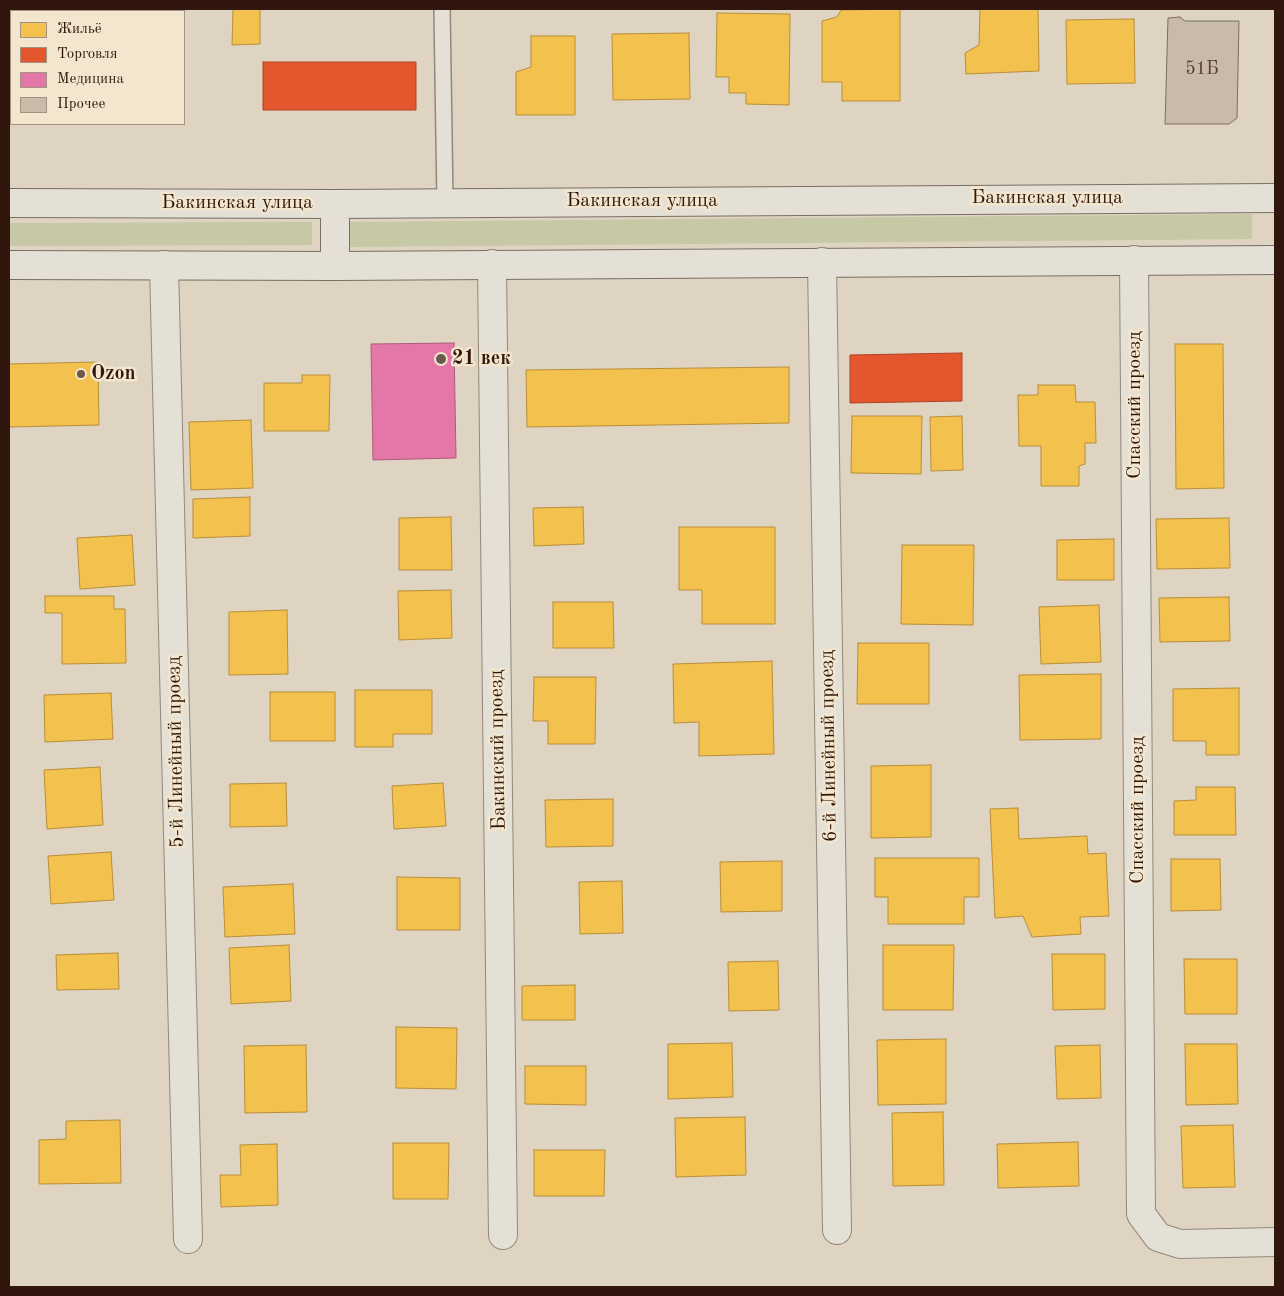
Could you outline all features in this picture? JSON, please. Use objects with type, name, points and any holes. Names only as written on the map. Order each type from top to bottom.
[{"type":"street","name":"Бакинская улица","points":[[9,203],[335,204],[1275,198]]},
{"type":"street","points":[[335,204],[335,266]]},
{"type":"street","name":"Спасский проезд","points":[[1134,260],[1142,1214],[1158,1236],[1180,1244],[1275,1242]]},
{"type":"street","points":[[9,266],[335,266],[1275,260]]},
{"type":"street","name":"6-й Линейный проезд","points":[[822,262],[837,1230]]},
{"type":"street","name":"Бакинский проезд","points":[[492,264],[503,1235]]},
{"type":"street","name":"5-й Линейный проезд","points":[[164,266],[188,1239]]},
{"type":"lane","points":[[442,9],[445,202]]},
{"type":"green space","points":[[9,9],[72,9],[10,10],[9,108]]},
{"type":"green space","points":[[1252,214],[1252,239],[350,247],[350,222]]},
{"type":"green space","points":[[312,222],[312,245],[9,246],[9,223]]},
{"type":"building: Жильё","points":[[233,9],[260,9],[260,44],[232,45]]},
{"type":"building: Жильё","points":[[900,9],[900,101],[842,101],[842,82],[822,82],[822,21],[837,17],[841,10]]},
{"type":"building: Жильё","points":[[980,9],[1038,9],[1039,71],[966,74],[965,53],[979,45]]},
{"type":"building: Жильё","points":[[717,13],[790,14],[789,105],[746,104],[746,93],[729,93],[729,77],[716,77]]},
{"type":"building: Жильё","points":[[1134,19],[1135,83],[1067,84],[1066,20]]},
{"type":"building: Жильё","points":[[689,33],[690,99],[613,100],[612,34]]},
{"type":"building: Жильё","points":[[531,36],[575,36],[575,115],[516,115],[516,72],[531,67]]},
{"type":"building: Жильё","points":[[1175,344],[1223,344],[1224,488],[1176,489]]},
{"type":"building: Жильё","points":[[98,362],[99,425],[9,427],[9,364]]},
{"type":"building: Жильё","points":[[789,367],[789,423],[527,427],[526,370]]},
{"type":"building: Жильё","points":[[302,375],[330,375],[329,431],[264,431],[264,383],[302,383]]},
{"type":"building: Жильё","points":[[1038,385],[1075,385],[1076,402],[1095,402],[1096,443],[1085,443],[1085,464],[1079,466],[1079,486],[1041,486],[1041,446],[1019,446],[1018,395],[1038,395]]},
{"type":"building: Жильё","points":[[852,416],[922,416],[921,474],[851,473]]},
{"type":"building: Жильё","points":[[962,416],[963,470],[931,471],[930,417]]},
{"type":"building: Жильё","points":[[251,420],[253,488],[191,490],[189,422]]},
{"type":"building: Жильё","points":[[250,497],[250,536],[193,538],[193,499]]},
{"type":"building: Жильё","points":[[583,507],[584,544],[534,546],[533,508]]},
{"type":"building: Жильё","points":[[451,517],[452,570],[399,570],[399,518]]},
{"type":"building: Жильё","points":[[1229,518],[1230,568],[1157,569],[1156,519]]},
{"type":"building: Жильё","points":[[679,527],[775,527],[775,624],[702,624],[702,590],[679,590]]},
{"type":"building: Жильё","points":[[132,535],[135,585],[80,589],[77,538]]},
{"type":"building: Жильё","points":[[1114,539],[1114,580],[1057,580],[1057,540]]},
{"type":"building: Жильё","points":[[902,545],[974,545],[973,625],[901,624]]},
{"type":"building: Жильё","points":[[451,590],[452,638],[399,640],[398,591]]},
{"type":"building: Жильё","points":[[45,596],[114,596],[114,609],[125,609],[126,663],[62,664],[62,613],[45,613]]},
{"type":"building: Жильё","points":[[1229,597],[1230,641],[1160,642],[1159,598]]},
{"type":"building: Жильё","points":[[553,602],[613,602],[614,648],[553,648]]},
{"type":"building: Жильё","points":[[1099,605],[1101,662],[1041,664],[1039,607]]},
{"type":"building: Жильё","points":[[287,610],[288,674],[229,675],[229,612]]},
{"type":"building: Жильё","points":[[858,643],[929,643],[929,704],[857,704]]},
{"type":"building: Жильё","points":[[772,661],[774,754],[699,756],[699,722],[674,723],[673,664]]},
{"type":"building: Жильё","points":[[1101,674],[1101,739],[1020,740],[1019,675]]},
{"type":"building: Жильё","points":[[534,677],[596,677],[595,744],[548,744],[548,721],[533,721]]},
{"type":"building: Жильё","points":[[1239,688],[1239,755],[1206,755],[1206,741],[1173,741],[1173,689]]},
{"type":"building: Жильё","points":[[355,690],[432,690],[432,734],[393,734],[393,747],[355,747]]},
{"type":"building: Жильё","points":[[270,692],[335,692],[335,741],[270,741]]},
{"type":"building: Жильё","points":[[111,693],[113,739],[45,742],[44,695]]},
{"type":"building: Жильё","points":[[931,765],[931,837],[871,838],[871,766]]},
{"type":"building: Жильё","points":[[100,767],[103,825],[47,829],[44,770]]},
{"type":"building: Жильё","points":[[286,783],[287,826],[230,827],[230,784]]},
{"type":"building: Жильё","points":[[443,783],[446,826],[394,829],[392,786]]},
{"type":"building: Жильё","points":[[1196,787],[1235,787],[1236,835],[1174,835],[1174,801],[1196,800]]},
{"type":"building: Жильё","points":[[613,799],[613,846],[546,847],[545,800]]},
{"type":"building: Жильё","points":[[1018,808],[1019,839],[1087,836],[1088,854],[1106,853],[1109,916],[1080,917],[1081,934],[1032,937],[1023,916],[995,918],[990,809]]},
{"type":"building: Жильё","points":[[111,852],[114,900],[51,904],[48,856]]},
{"type":"building: Жильё","points":[[875,858],[979,858],[979,897],[964,897],[964,924],[888,924],[888,897],[875,897]]},
{"type":"building: Жильё","points":[[1171,859],[1220,859],[1221,910],[1171,911]]},
{"type":"building: Жильё","points":[[782,861],[782,911],[721,912],[720,862]]},
{"type":"building: Жильё","points":[[397,877],[460,878],[460,930],[397,930]]},
{"type":"building: Жильё","points":[[622,881],[623,933],[580,934],[579,882]]},
{"type":"building: Жильё","points":[[293,884],[295,934],[225,937],[223,887]]},
{"type":"building: Жильё","points":[[289,945],[291,1001],[231,1004],[229,948]]},
{"type":"building: Жильё","points":[[883,945],[954,945],[953,1010],[883,1010]]},
{"type":"building: Жильё","points":[[118,953],[119,989],[57,990],[56,955]]},
{"type":"building: Жильё","points":[[1052,954],[1105,954],[1105,1009],[1053,1010]]},
{"type":"building: Жильё","points":[[1184,959],[1237,959],[1237,1014],[1185,1014]]},
{"type":"building: Жильё","points":[[778,961],[779,1010],[729,1011],[728,962]]},
{"type":"building: Жильё","points":[[575,985],[575,1020],[522,1020],[522,986]]},
{"type":"building: Жильё","points":[[396,1027],[457,1028],[456,1089],[396,1088]]},
{"type":"building: Жильё","points":[[946,1039],[946,1104],[878,1105],[877,1040]]},
{"type":"building: Жильё","points":[[732,1043],[733,1097],[668,1099],[668,1044]]},
{"type":"building: Жильё","points":[[1185,1044],[1237,1044],[1238,1104],[1186,1105]]},
{"type":"building: Жильё","points":[[306,1045],[307,1112],[245,1113],[244,1046]]},
{"type":"building: Жильё","points":[[1100,1045],[1101,1098],[1057,1099],[1055,1046]]},
{"type":"building: Жильё","points":[[525,1066],[586,1066],[586,1105],[525,1104]]},
{"type":"building: Жильё","points":[[943,1112],[944,1185],[893,1186],[892,1113]]},
{"type":"building: Жильё","points":[[745,1117],[746,1175],[676,1177],[675,1118]]},
{"type":"building: Жильё","points":[[120,1120],[121,1183],[39,1184],[39,1140],[66,1139],[66,1121]]},
{"type":"building: Жильё","points":[[1233,1125],[1235,1187],[1183,1188],[1181,1126]]},
{"type":"building: Жильё","points":[[1078,1142],[1079,1186],[998,1188],[997,1144]]},
{"type":"building: Жильё","points":[[393,1143],[449,1143],[448,1199],[393,1199]]},
{"type":"building: Жильё","points":[[277,1144],[278,1205],[221,1207],[220,1175],[241,1175],[240,1145]]},
{"type":"building: Жильё","points":[[534,1150],[605,1150],[604,1196],[534,1196]]},
{"type":"building: Торговля","points":[[263,62],[416,62],[416,110],[263,110]]},
{"type":"building: Торговля","points":[[962,353],[962,401],[850,403],[850,355]]},
{"type":"building: Медицина","points":[[454,343],[456,458],[373,460],[371,344]]},
{"type":"building: Прочее","points":[[1180,17],[1185,21],[1239,21],[1237,118],[1229,124],[1165,124],[1168,18]]},
{"type":"place","name":"21 век","points":[[441,359]]},
{"type":"place","name":"Ozon","points":[[81,374]]}]
